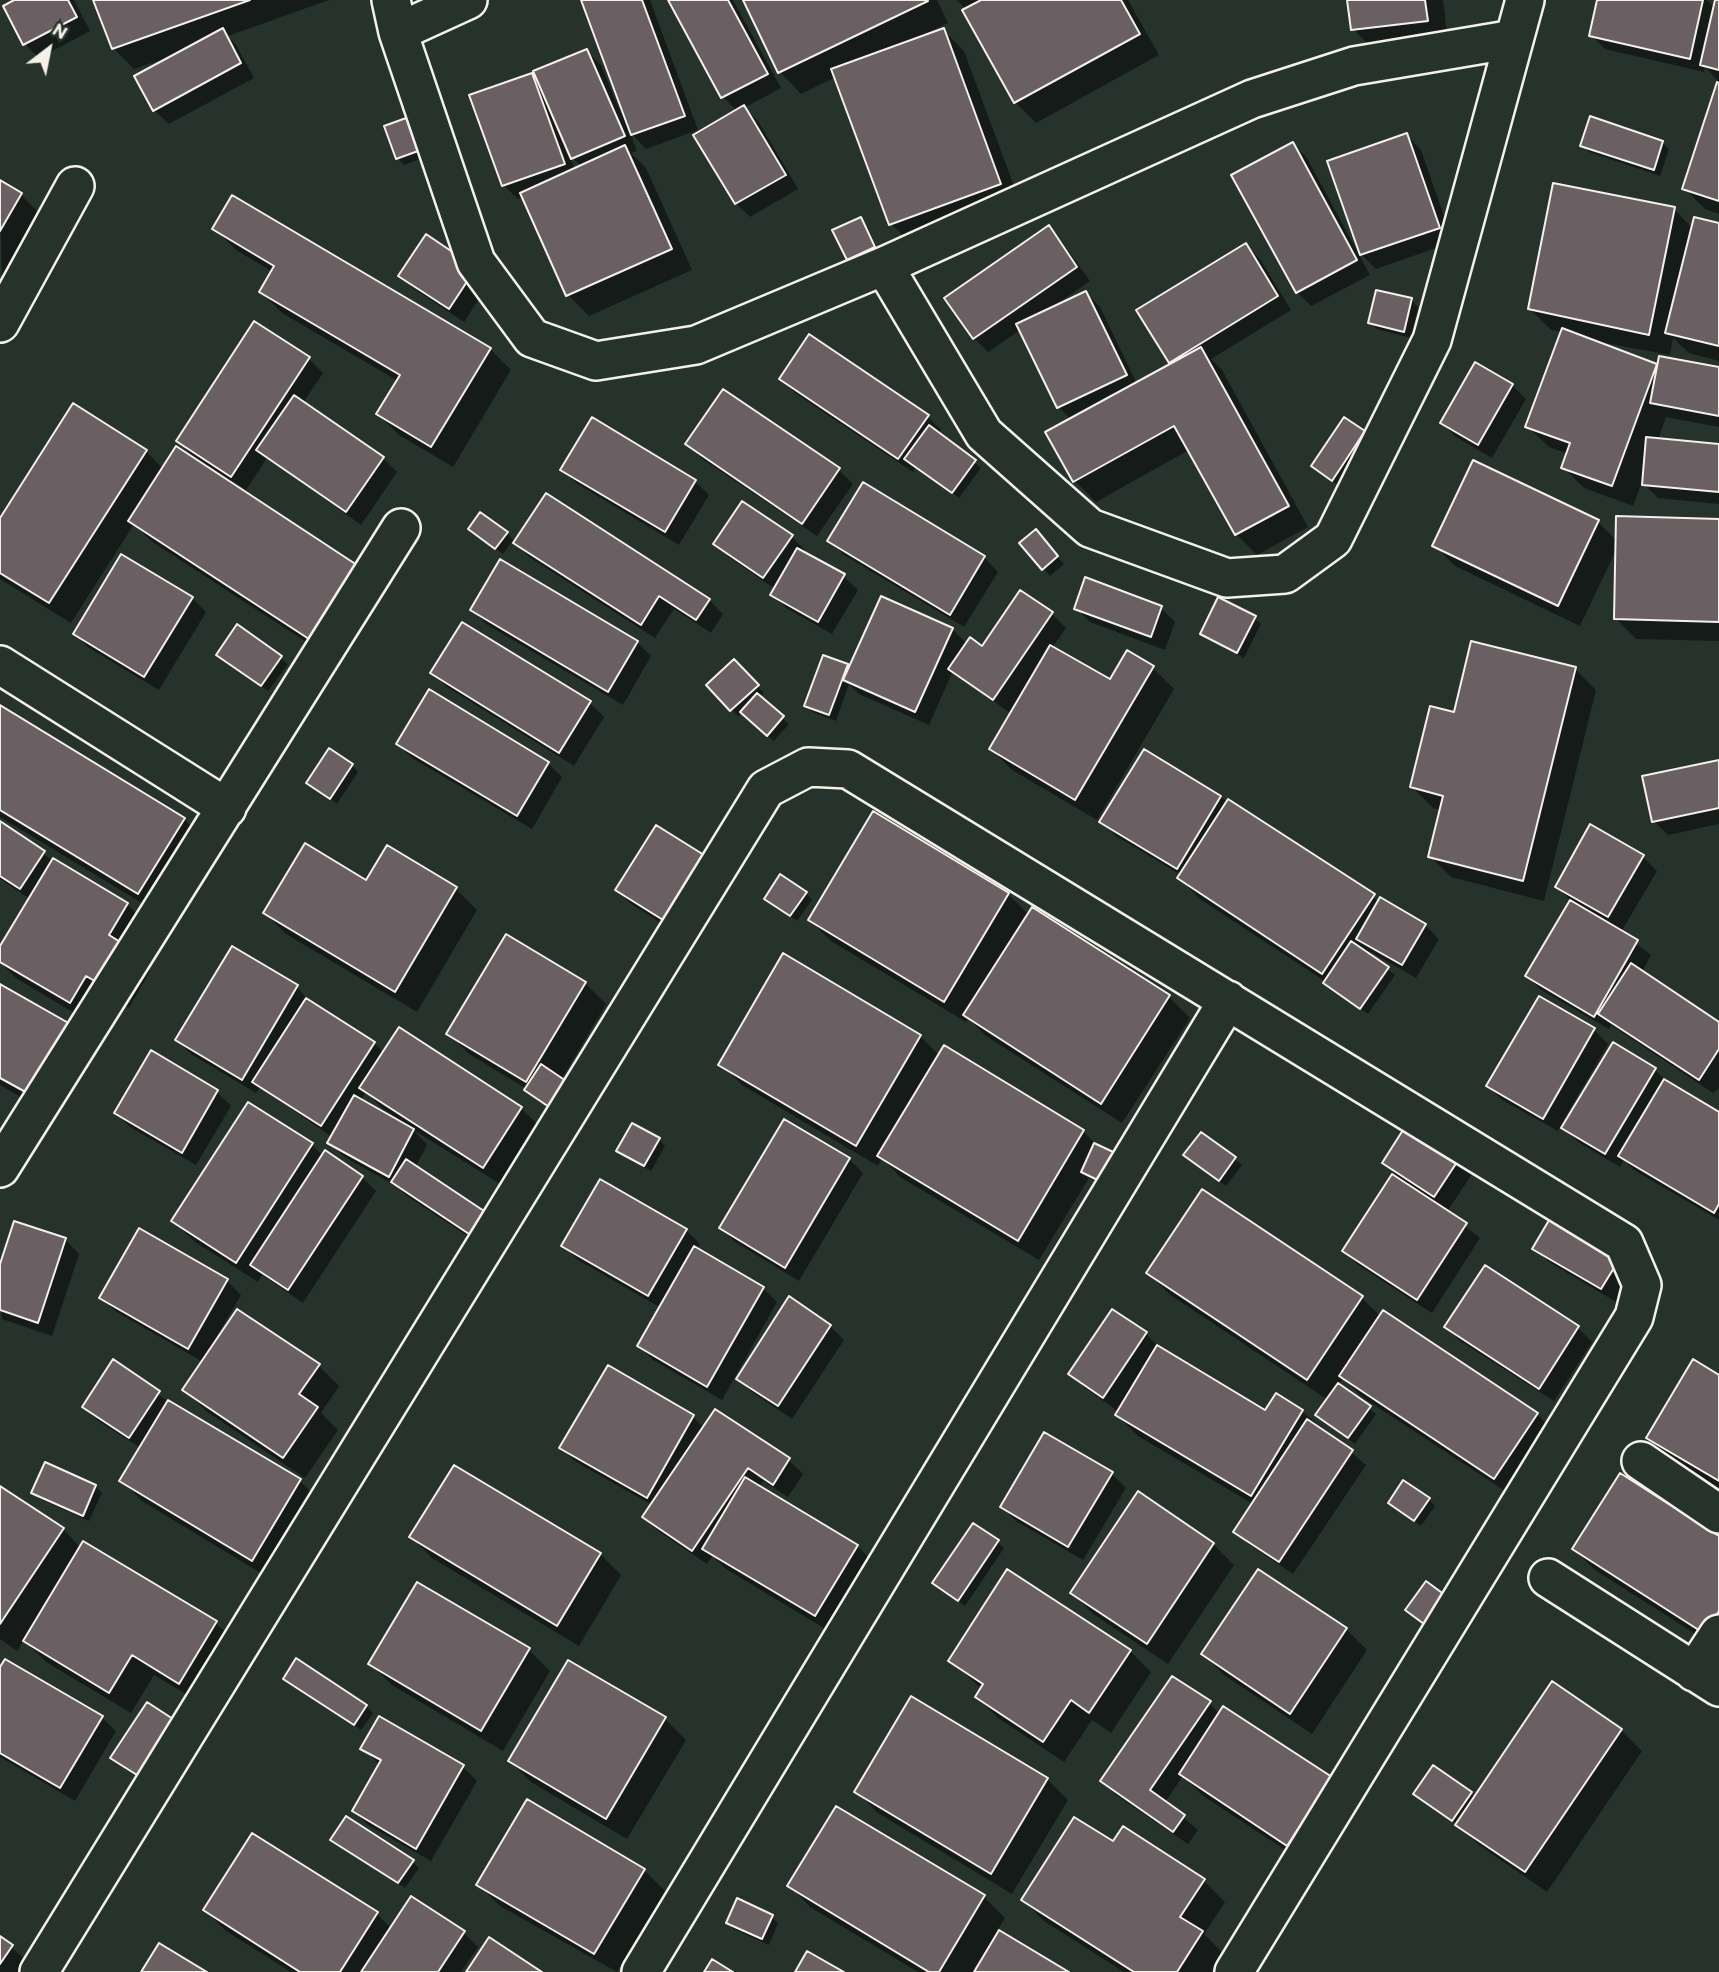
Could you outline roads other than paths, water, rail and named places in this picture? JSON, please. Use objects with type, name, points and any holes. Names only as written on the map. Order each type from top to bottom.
[{"type":"street","points":[[468,0],[394,16],[477,262],[532,338],[596,360],[696,345],[884,266],[1252,99],[1354,65],[1514,39]]},
{"type":"street","points":[[884,266],[984,434],[1090,528],[1227,578],[1285,574],[1333,539],[1432,340],[1525,0]]},
{"type":"street","points":[[0,323],[75,186]]},
{"type":"street","points":[[0,1168],[401,528]]},
{"type":"street","points":[[0,665],[227,808]]},
{"type":"street","points":[[39,1972],[766,789],[808,766],[848,769],[1624,1242],[1642,1285],[1633,1317],[1242,1969]]},
{"type":"street","points":[[641,1972],[1228,1000]]},
{"type":"street","points":[[1641,1461],[1719,1514]]},
{"type":"street","points":[[1548,1578],[1707,1679],[1719,1634]]}]
